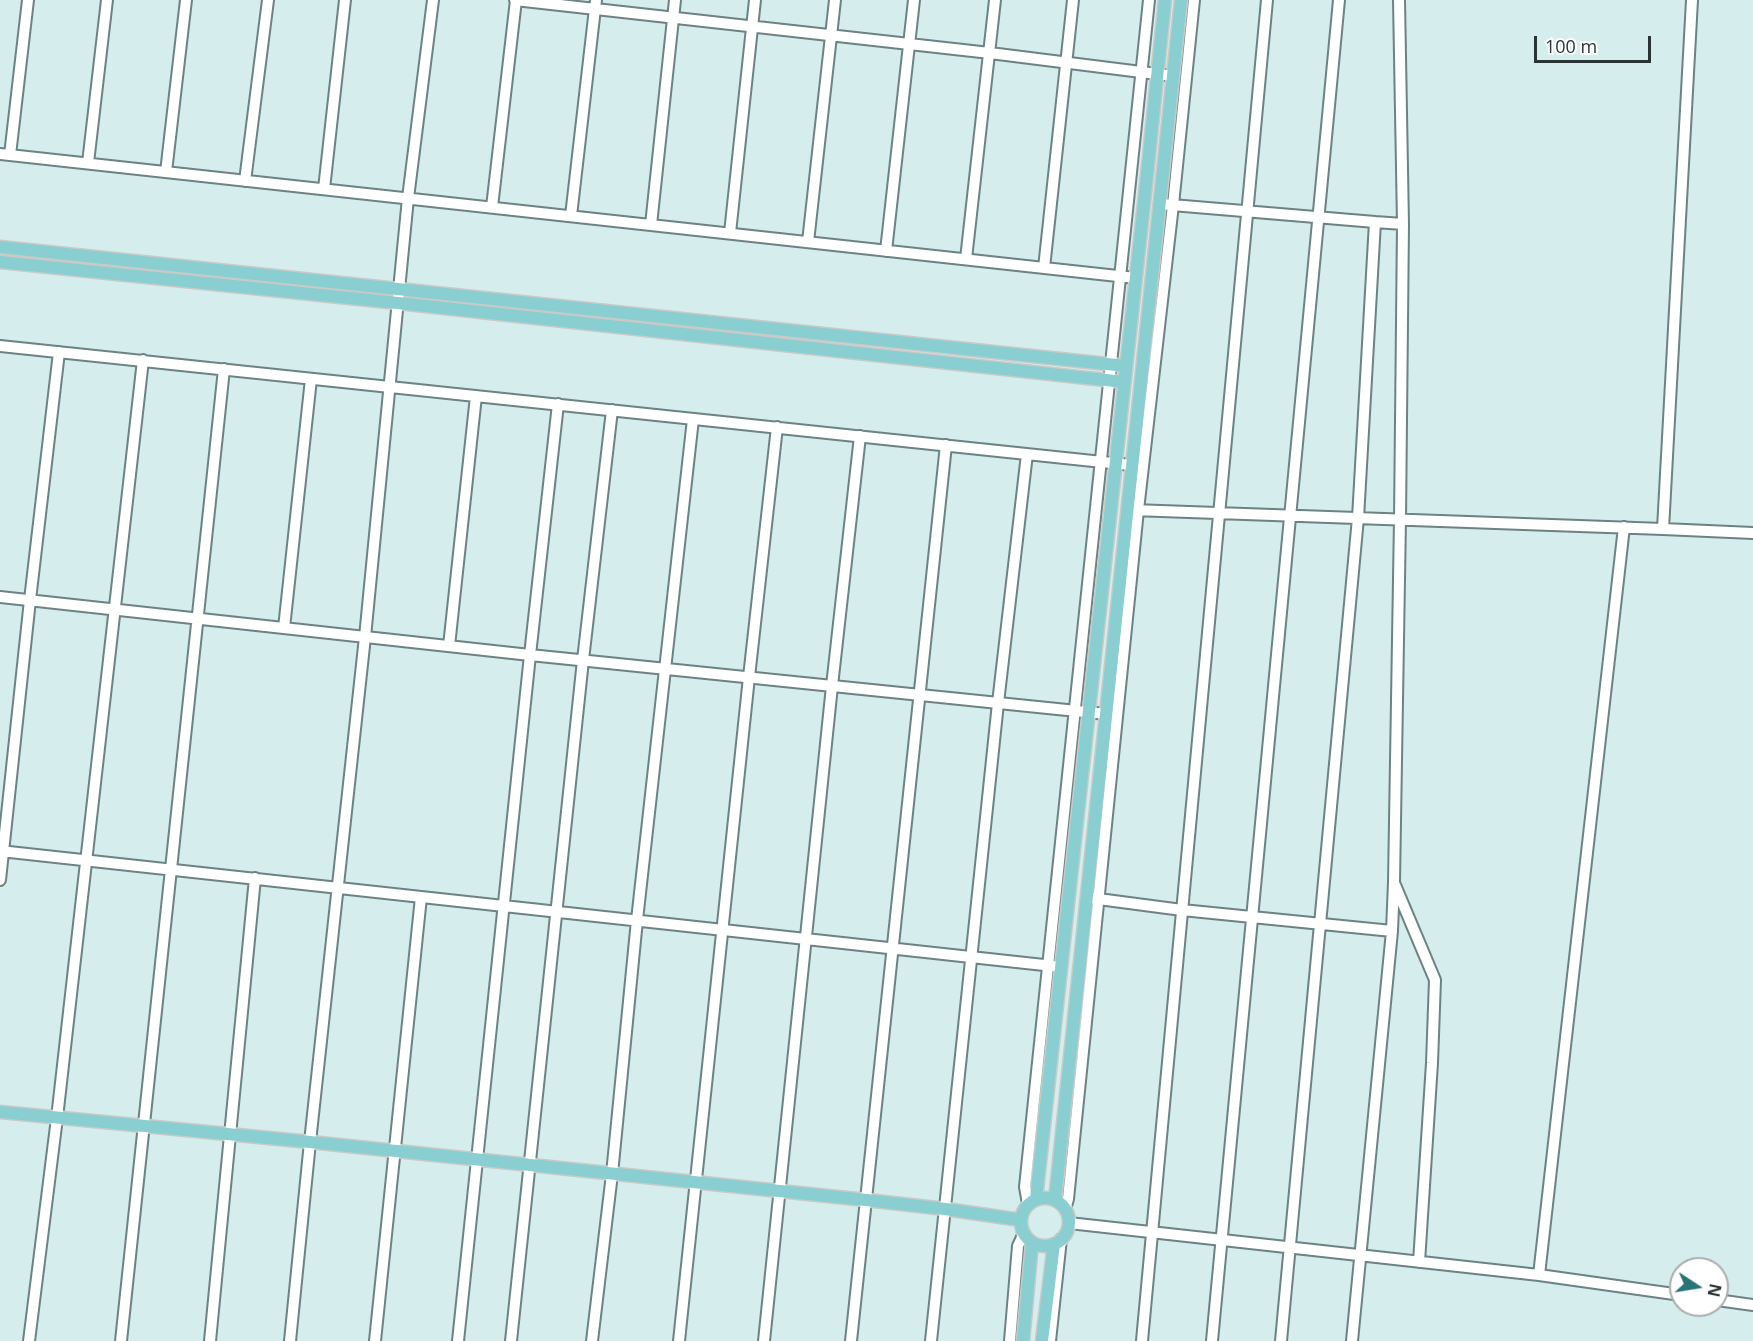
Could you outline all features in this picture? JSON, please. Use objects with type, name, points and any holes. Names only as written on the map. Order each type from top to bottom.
[{"type":"main road","points":[[1058,1242],[1043,1246],[1032,1243],[1023,1233],[1021,1220],[1023,1211],[1032,1201],[1063,967],[1165,0]]},
{"type":"main road","points":[[1055,1200],[1092,898],[1106,714],[1132,510],[1131,465],[1167,205],[1173,76],[1181,0]]},
{"type":"main road","points":[[0,247],[1126,366]]},
{"type":"main road","points":[[0,262],[1124,382]]},
{"type":"main road","points":[[0,1112],[866,1200],[1021,1220]]},
{"type":"main road","points":[[1032,1201],[1046,1198],[1055,1200],[1065,1209],[1069,1223],[1067,1232],[1058,1242],[1042,1341]]},
{"type":"main road","points":[[1023,1341],[1032,1243]]},
{"type":"street","points":[[28,0],[5,154],[1136,278]]},
{"type":"street","points":[[88,163],[107,0]]},
{"type":"street","points":[[166,172],[186,0]]},
{"type":"street","points":[[245,181],[268,0]]},
{"type":"street","points":[[324,189],[345,0]]},
{"type":"street","points":[[290,1341],[408,198],[434,0]]},
{"type":"street","points":[[492,207],[516,0],[596,5],[673,18],[1173,76]]},
{"type":"street","points":[[651,225],[675,0]]},
{"type":"street","points":[[730,233],[755,0]]},
{"type":"street","points":[[808,242],[835,0]]},
{"type":"street","points":[[886,250],[914,0]]},
{"type":"street","points":[[966,259],[995,0]]},
{"type":"street","points":[[1044,268],[1073,0]]},
{"type":"street","points":[[1032,1201],[1025,1187],[1149,0]]},
{"type":"street","points":[[1065,1209],[1068,1199],[1092,898],[1132,510],[1167,205],[1194,0]]},
{"type":"street","points":[[1142,1341],[1267,0]]},
{"type":"street","points":[[1212,1341],[1339,0]]},
{"type":"street","points":[[1352,1341],[1392,932],[1394,882],[1403,224],[1399,0]]},
{"type":"street","points":[[1663,529],[1692,0]]},
{"type":"street","points":[[571,216],[596,5]]},
{"type":"street","points":[[1167,205],[1403,224]]},
{"type":"street","points":[[1281,1341],[1358,518],[1375,222]]},
{"type":"street","points":[[0,346],[1131,465]]},
{"type":"street","points":[[0,880],[59,352]]},
{"type":"street","points":[[29,1341],[57,1118],[143,360]]},
{"type":"street","points":[[121,1341],[224,369]]},
{"type":"street","points":[[284,628],[311,379]]},
{"type":"street","points":[[449,646],[476,396]]},
{"type":"street","points":[[458,1341],[558,404]]},
{"type":"street","points":[[511,1341],[583,660],[612,410]]},
{"type":"street","points":[[592,1341],[693,419]]},
{"type":"street","points":[[679,1341],[777,428]]},
{"type":"street","points":[[764,1341],[860,436]]},
{"type":"street","points":[[851,1341],[946,445]]},
{"type":"street","points":[[931,1341],[998,703],[1027,454]]},
{"type":"street","points":[[1132,510],[1753,533]]},
{"type":"street","points":[[1539,1275],[1624,527]]},
{"type":"street","points":[[0,597],[530,655],[1106,714]]},
{"type":"street","points":[[2,851],[1063,967]]},
{"type":"street","points":[[210,1341],[255,879]]},
{"type":"street","points":[[1394,882],[1435,980],[1419,1262]]},
{"type":"street","points":[[375,1341],[421,897]]},
{"type":"street","points":[[1092,898],[1251,918],[1392,932]]},
{"type":"street","points":[[1069,1223],[1539,1275],[1669,1293]]},
{"type":"street","points":[[1010,1341],[1018,1246],[1023,1233]]},
{"type":"street","points":[[1050,1341],[1058,1242]]},
{"type":"street","points":[[1729,1302],[1753,1305]]}]
